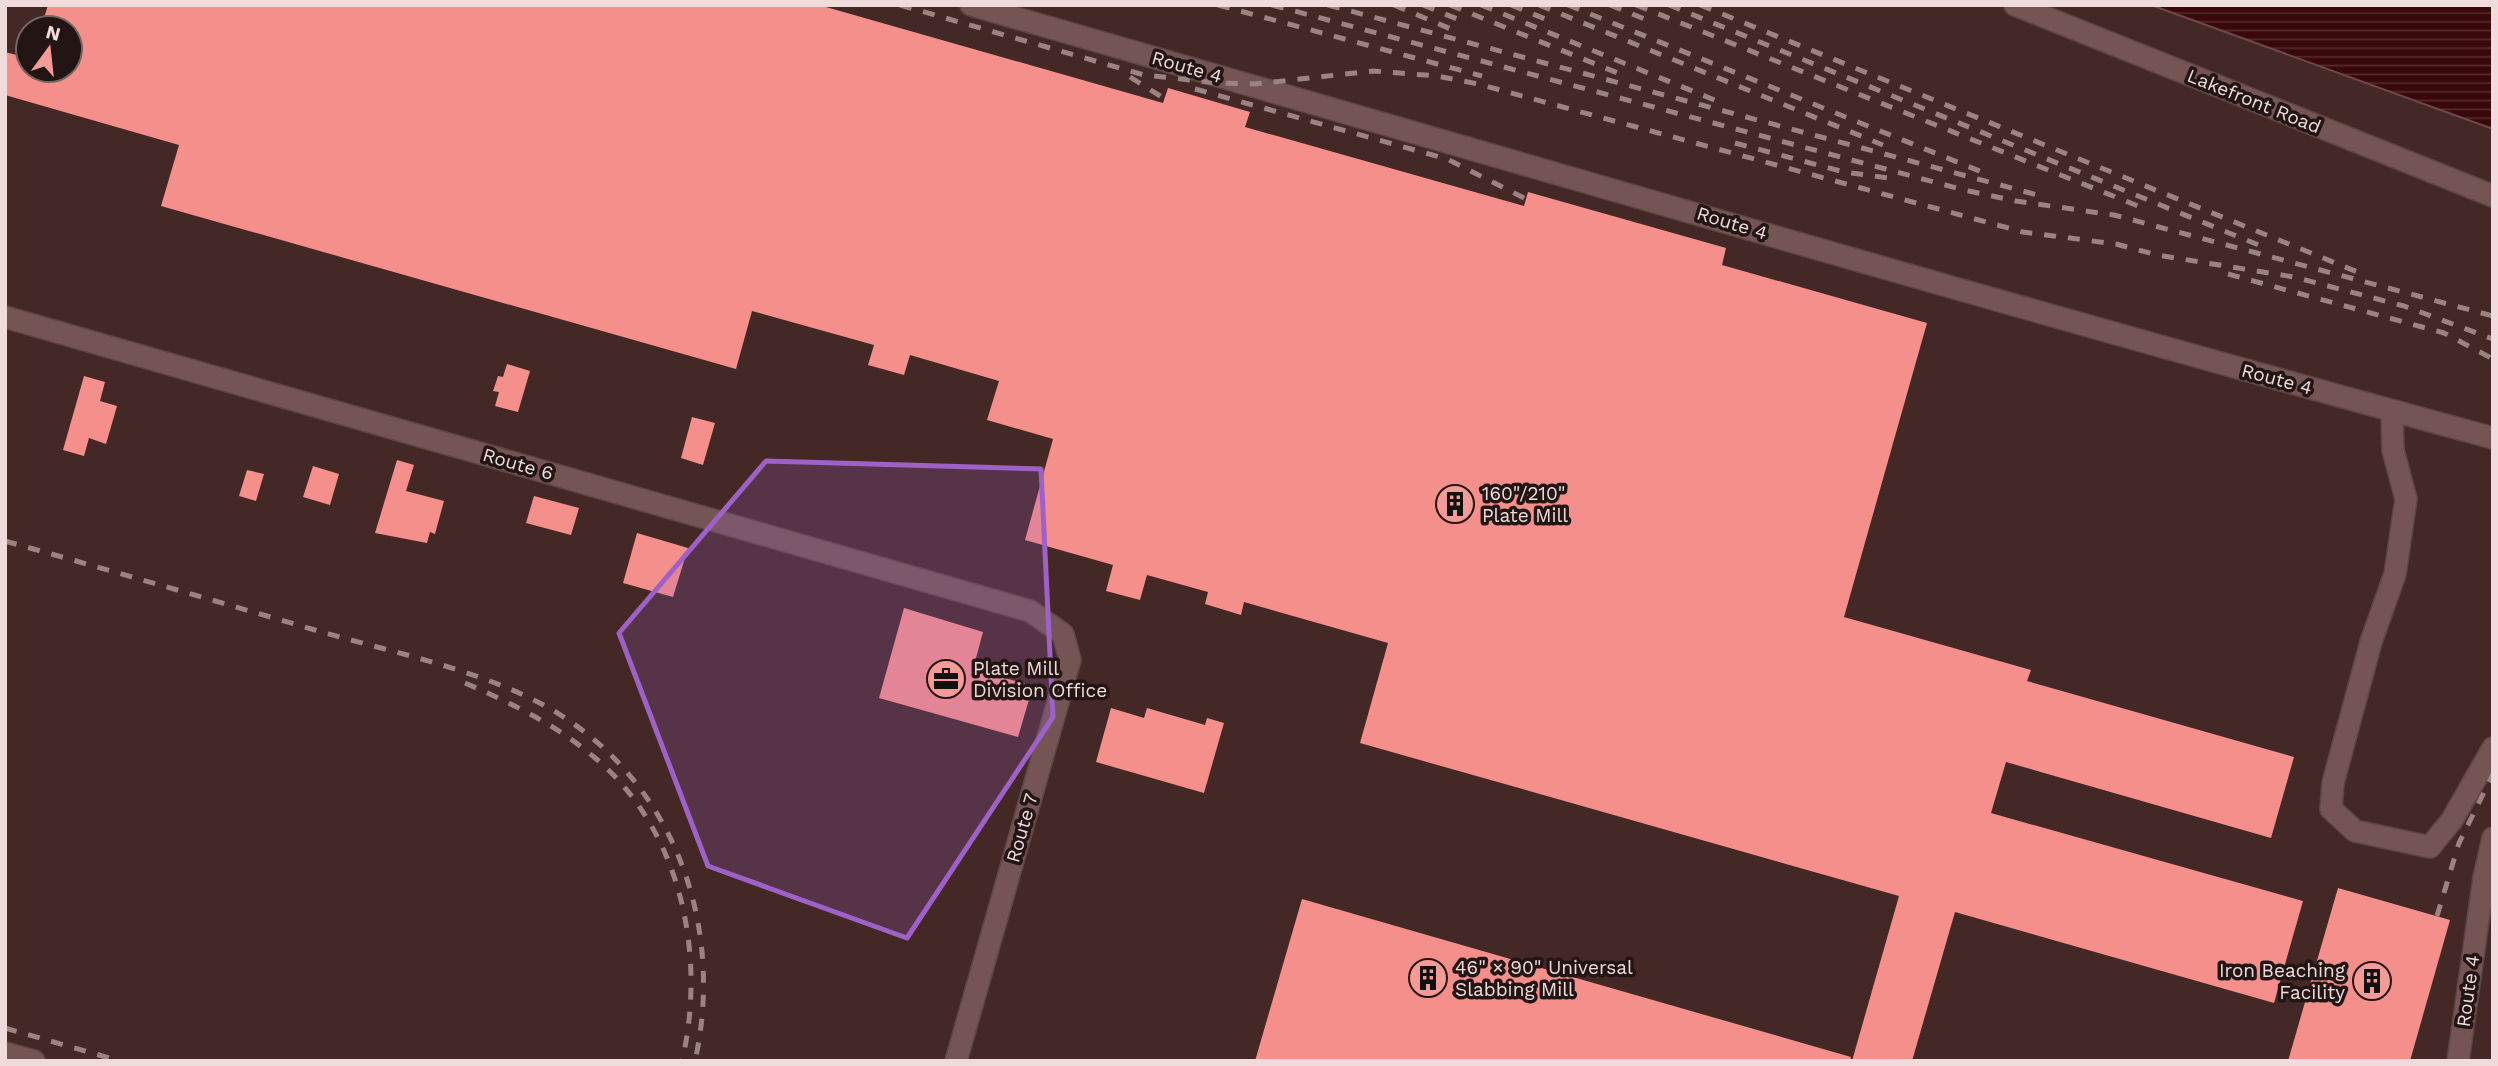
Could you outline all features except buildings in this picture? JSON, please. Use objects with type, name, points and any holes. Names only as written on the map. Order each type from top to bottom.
[{"type":"street","name":"Route 4","points":[[971,5],[1646,197],[2057,320],[2493,438]]},
{"type":"street","name":"Lakefront Road","points":[[2015,5],[2493,196]]},
{"type":"street","name":"Route 6","points":[[5,317],[1030,611]]},
{"type":"street","points":[[2392,411],[2393,450],[2406,499],[2395,574],[2371,642],[2350,719],[2333,783],[2331,809],[2356,831],[2430,847],[2452,820],[2493,748]]},
{"type":"street","name":"Route 7","points":[[956,1061],[1070,660],[1063,634],[1030,611]]},
{"type":"street","name":"Route 4","points":[[2458,1061],[2484,878],[2493,838]]},
{"type":"street","points":[[5,1053],[34,1061]]},
{"type":"highlighted area","points":[[766,461],[1041,469],[1053,717],[907,938],[708,866],[619,633]]},
{"type":"shaded area","points":[[2151,5],[2493,5],[2493,129]]},
{"type":"railway","points":[[900,5],[1144,75],[1255,84],[1373,71],[1437,76],[1478,84],[2023,232],[2116,244],[2157,255],[2294,277],[2404,306],[2493,339]]},
{"type":"railway","points":[[1218,5],[1482,76]]},
{"type":"railway","points":[[1272,5],[1964,190],[2016,201],[2114,215],[2493,316]]},
{"type":"railway","points":[[1328,5],[2045,197]]},
{"type":"railway","points":[[1394,5],[1458,32]]},
{"type":"railway","points":[[1423,5],[1462,21]]},
{"type":"railway","points":[[1450,5],[1625,76]]},
{"type":"railway","points":[[1481,5],[1717,101]]},
{"type":"railway","points":[[1511,5],[1550,21]]},
{"type":"railway","points":[[1539,5],[1883,145]]},
{"type":"railway","points":[[1568,5],[1982,172]]},
{"type":"railway","points":[[1610,5],[1647,20]]},
{"type":"railway","points":[[1636,5],[2148,210]]},
{"type":"railway","points":[[1669,5],[2266,248]]},
{"type":"railway","points":[[1700,5],[2365,275]]},
{"type":"railway","points":[[1130,77],[1165,99]]},
{"type":"railway","points":[[1195,89],[1447,159],[1526,199]]},
{"type":"railway","points":[[1735,143],[1844,172],[1889,178]]},
{"type":"railway","points":[[2228,274],[2444,333],[2493,359]]},
{"type":"railway","points":[[5,541],[480,677],[532,699],[579,728],[619,764],[652,805],[677,852],[693,901],[702,954],[703,1007],[695,1061]]},
{"type":"railway","points":[[465,683],[532,715],[579,745],[624,786],[648,820],[667,857],[680,896],[688,937],[691,979],[689,1020],[682,1061]]},
{"type":"railway","points":[[2437,916],[2459,843],[2493,774]]},
{"type":"railway","points":[[5,1028],[120,1061]]},
{"type":"place","name":"160\"/210\" Plate Mill","points":[[1455,504]]},
{"type":"place","name":"Plate Mill Division Office","points":[[946,679]]},
{"type":"place","name":"46\" × 90\" Universal Slabbing Mill","points":[[1428,978]]},
{"type":"place","name":"Iron Beaching Facility","points":[[2372,981]]}]
